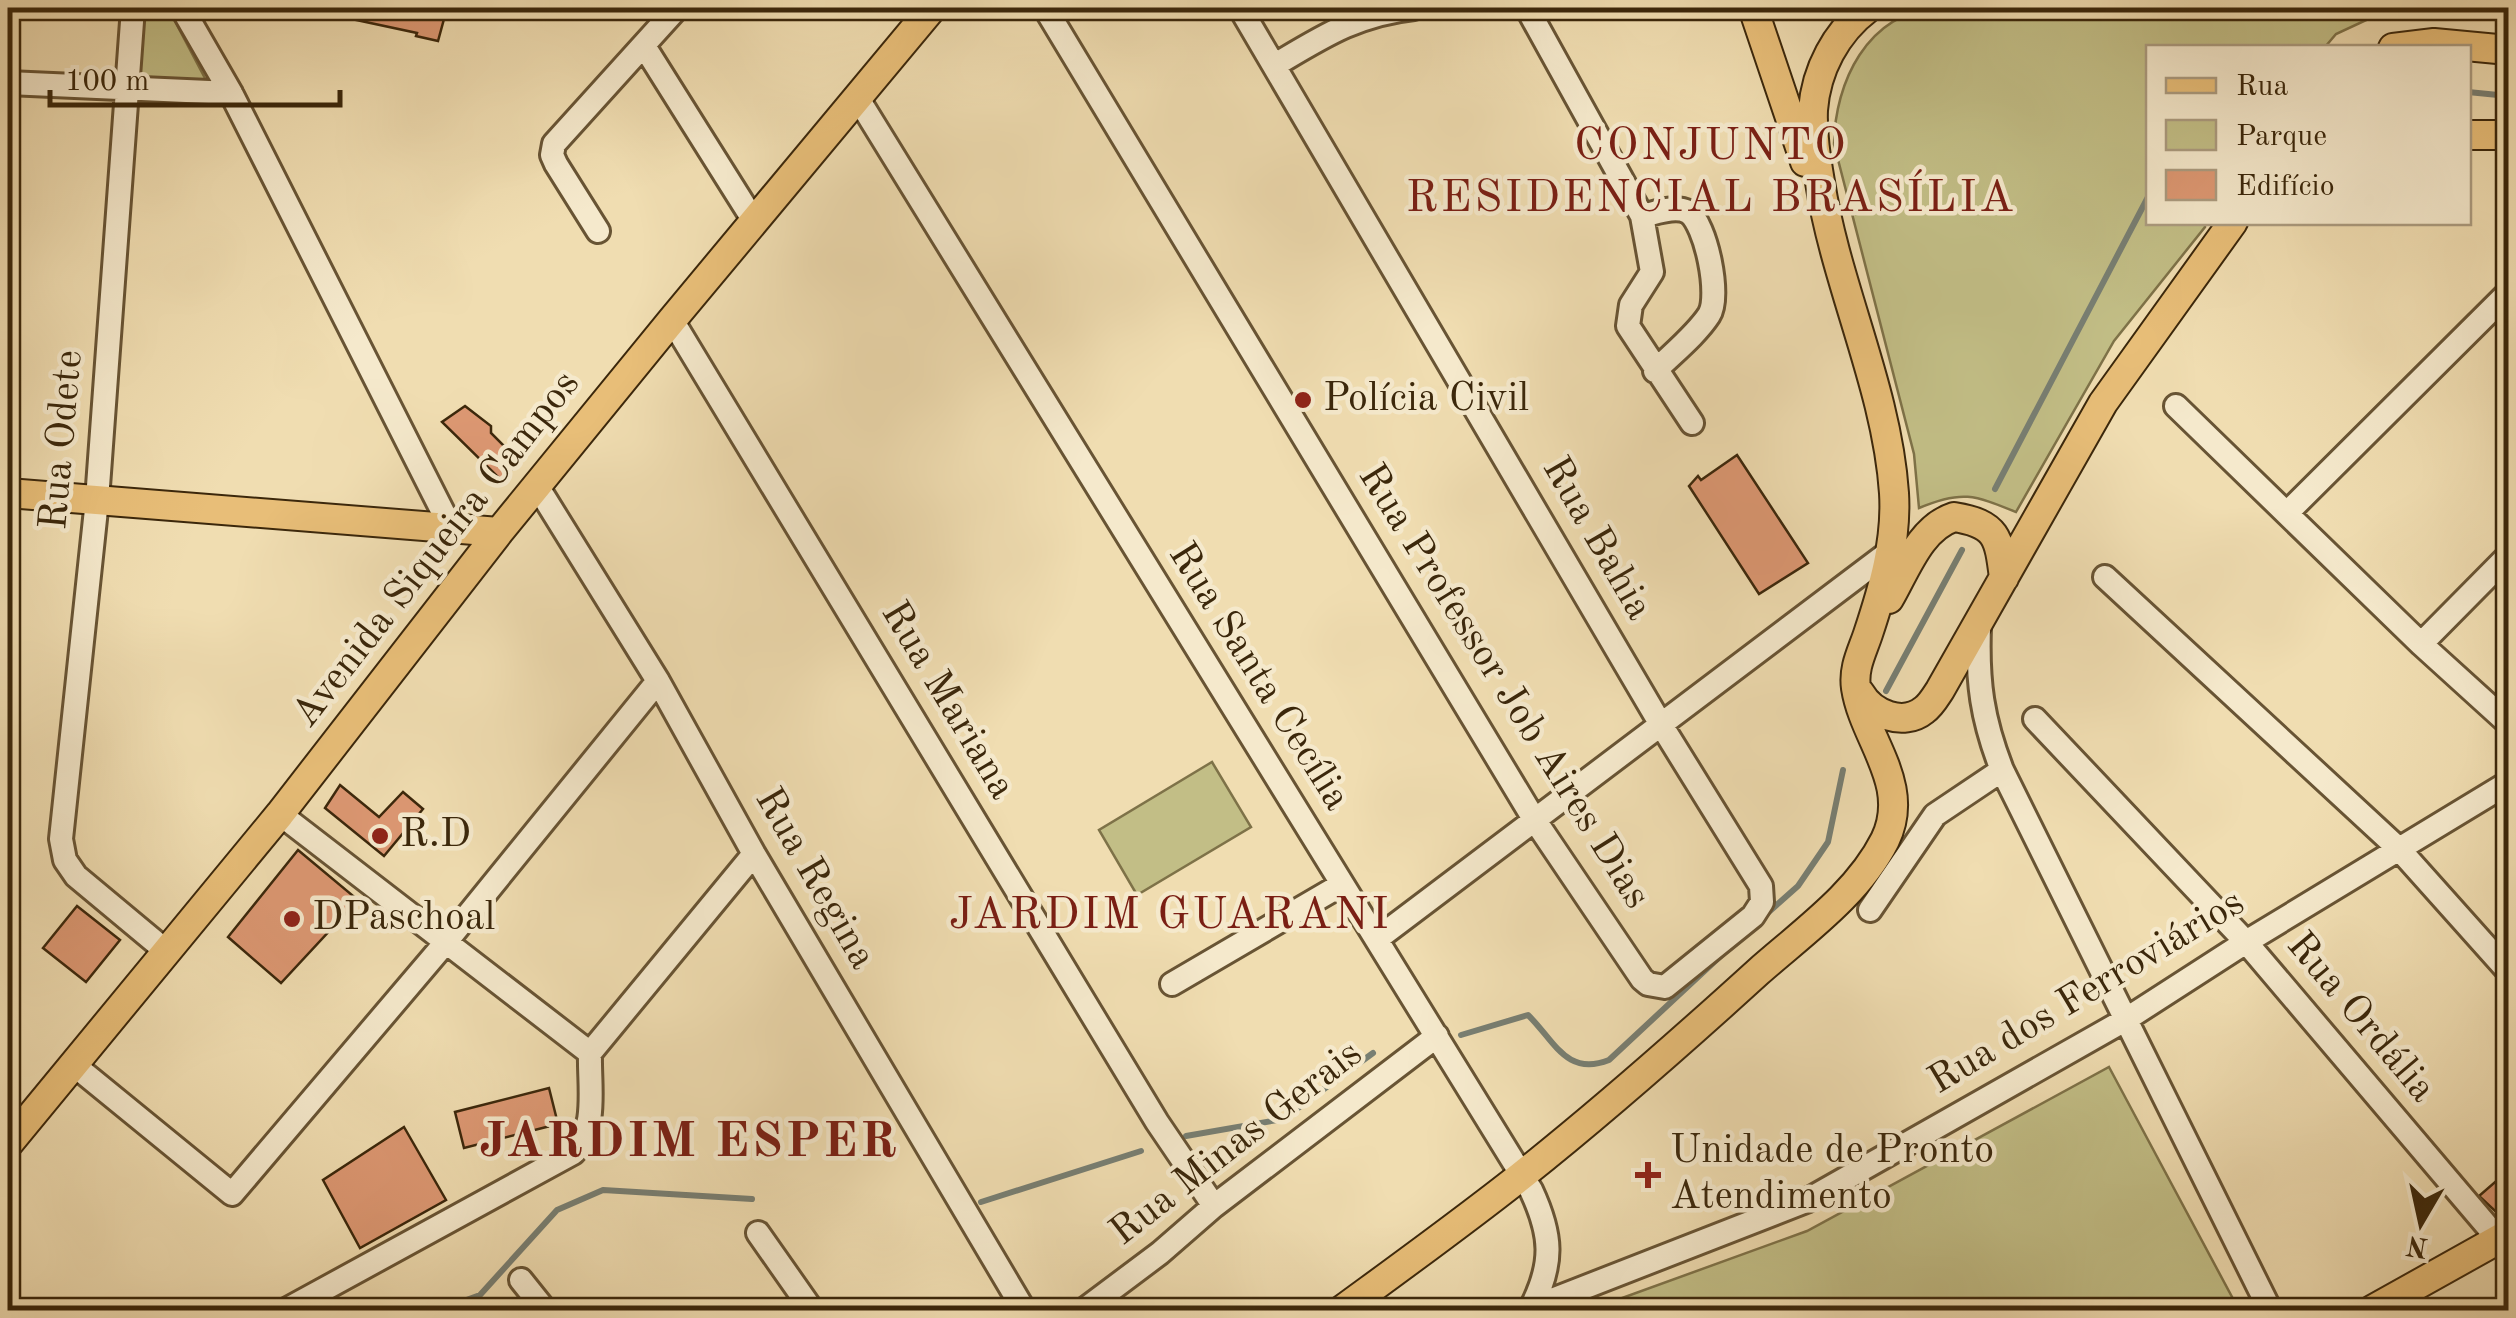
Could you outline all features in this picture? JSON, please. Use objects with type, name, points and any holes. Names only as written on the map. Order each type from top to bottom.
[{"type":"main road","name":"Avenida Siqueira Campos","points":[[8,1144],[280,814],[499,532],[932,8]]},
{"type":"main road","points":[[1342,1310],[1521,1176],[1697,1028],[1840,899],[1875,856],[1892,823],[1889,772],[1862,714],[1855,672],[1892,550],[1894,492],[1887,448],[1826,226],[1753,8]]},
{"type":"main road","points":[[1826,226],[1814,146],[1813,109],[1830,52],[1842,32],[1868,8]]},
{"type":"main road","points":[[2418,45],[2455,45]]},
{"type":"main road","points":[[2471,46],[2508,50]]},
{"type":"main road","points":[[2471,136],[2508,136]]},
{"type":"main road","points":[[1856,688],[1878,714],[1896,717],[1923,711],[1979,627],[2103,403],[2231,225]]},
{"type":"main road","points":[[8,493],[499,532]]},
{"type":"main road","points":[[1868,634],[1924,538],[1942,521],[1954,518],[1988,526],[1996,536],[2004,578]]},
{"type":"main road","points":[[2372,1310],[2505,1240]]},
{"type":"street","name":"Rua Odete","points":[[133,8],[97,500],[61,839],[65,860],[76,876],[166,951]]},
{"type":"street","points":[[182,8],[231,93],[451,528]]},
{"type":"street","points":[[598,230],[556,164],[552,155],[554,144],[677,8]]},
{"type":"street","name":"Rua Professor Job Aires Dias","points":[[1045,8],[1534,819],[1642,979],[1657,988]]},
{"type":"street","name":"Rua Bahia","points":[[1240,8],[1660,724],[1761,886],[1762,902],[1753,916],[1671,983],[1657,988]]},
{"type":"street","points":[[1275,66],[1340,27],[1369,15],[1414,8]]},
{"type":"street","points":[[1527,8],[1642,216],[1652,272],[1631,306],[1628,326],[1692,423]]},
{"type":"street","points":[[644,46],[754,220]]},
{"type":"street","points":[[8,83],[231,93]]},
{"type":"street","name":"Rua Santa Cecília","points":[[857,97],[1540,1210],[1548,1235],[1546,1272],[1528,1309]]},
{"type":"street","points":[[1642,216],[1672,209],[1687,211],[1698,222],[1714,282],[1715,300],[1710,314],[1655,371]]},
{"type":"street","points":[[2287,513],[2508,293]]},
{"type":"street","name":"Rua Mariana","points":[[672,320],[1157,1122],[1214,1206]]},
{"type":"street","points":[[2176,406],[2508,723]]},
{"type":"street","name":"Rua Regina","points":[[537,486],[658,681],[754,854],[1024,1310]]},
{"type":"street","points":[[1377,939],[1892,550]]},
{"type":"street","points":[[2421,644],[2508,556]]},
{"type":"street","points":[[2105,577],[2400,849],[2508,971]]},
{"type":"street","points":[[1979,627],[1981,706],[2002,770],[2270,1310]]},
{"type":"street","points":[[74,1065],[232,1194],[446,942],[658,681]]},
{"type":"street","name":"Rua Ordália","points":[[2035,719],[2246,942],[2505,1240]]},
{"type":"street","points":[[1870,910],[1934,815],[2002,770]]},
{"type":"street","name":"Rua dos Ferroviários","points":[[1528,1309],[1806,1201],[2125,1020],[2508,783]]},
{"type":"street","points":[[280,814],[590,1054]]},
{"type":"street","points":[[286,1310],[573,1152],[584,1142],[589,1129],[590,1054],[754,854]]},
{"type":"street","points":[[1172,984],[1342,884]]},
{"type":"street","name":"Rua Minas Gerais","points":[[1084,1310],[1436,1036]]},
{"type":"street","points":[[758,1233],[812,1310]]},
{"type":"street","points":[[522,1280],[545,1310]]},
{"type":"green space","points":[[141,8],[168,8],[207,82],[140,78]]},
{"type":"green space","points":[[1936,8],[1998,17],[2051,8],[2392,8],[2336,34],[2327,45],[2146,45],[2146,225],[2205,227],[2114,341],[2016,512],[1968,497],[1919,508],[1914,454],[1834,144],[1841,97],[1860,55],[1891,23]]},
{"type":"green space","points":[[1212,762],[1251,827],[1137,895],[1099,830]]},
{"type":"green space","points":[[2109,1067],[2239,1310],[1589,1310],[1807,1231]]},
{"type":"building","points":[[349,8],[447,8],[438,41],[347,18]]},
{"type":"building","points":[[465,406],[491,426],[491,433],[519,461],[502,481],[442,422]]},
{"type":"building","points":[[1737,455],[1808,563],[1759,594],[1689,486],[1698,476],[1701,480]]},
{"type":"building","name":"R.D","points":[[340,785],[379,817],[403,792],[423,809],[384,856],[325,808]]},
{"type":"building","name":"DPaschoal","points":[[298,850],[358,900],[281,983],[228,937]]},
{"type":"building","points":[[77,906],[120,940],[86,982],[43,948]]},
{"type":"building","points":[[549,1088],[558,1124],[464,1148],[455,1112]]},
{"type":"building","points":[[404,1127],[446,1200],[360,1248],[323,1180]]},
{"type":"building","points":[[2502,1176],[2508,1184],[2508,1223],[2479,1196]]},
{"type":"waterway","points":[[2471,92],[2508,96]]},
{"type":"waterway","points":[[1995,489],[2146,201]]},
{"type":"waterway","points":[[1886,691],[1962,550]]},
{"type":"waterway","points":[[1762,918],[1798,886],[1828,842],[1843,770]]},
{"type":"waterway","points":[[1461,1035],[1528,1015],[1571,1060],[1582,1064],[1609,1060],[1727,950]]},
{"type":"waterway","points":[[1186,1136],[1283,1119],[1373,1053]]},
{"type":"waterway","points":[[981,1202],[1141,1151]]},
{"type":"waterway","points":[[439,1310],[480,1295],[557,1210],[603,1190],[752,1199]]},
{"type":"place","name":"Polícia Civil","points":[[1303,400]]},
{"type":"place","name":"R.D","points":[[380,836]]},
{"type":"place","name":"DPaschoal","points":[[292,919]]},
{"type":"place","name":"Unidade de Pronto Atendimento","points":[[1648,1175]]},
{"type":"district","name":"CONJUNTO RESIDENCIAL BRASÍLIA","points":[[1711,173]]},
{"type":"district","name":"JARDIM GUARANI","points":[[1170,916]]},
{"type":"district","name":"JARDIM ESPER","points":[[689,1143]]}]
